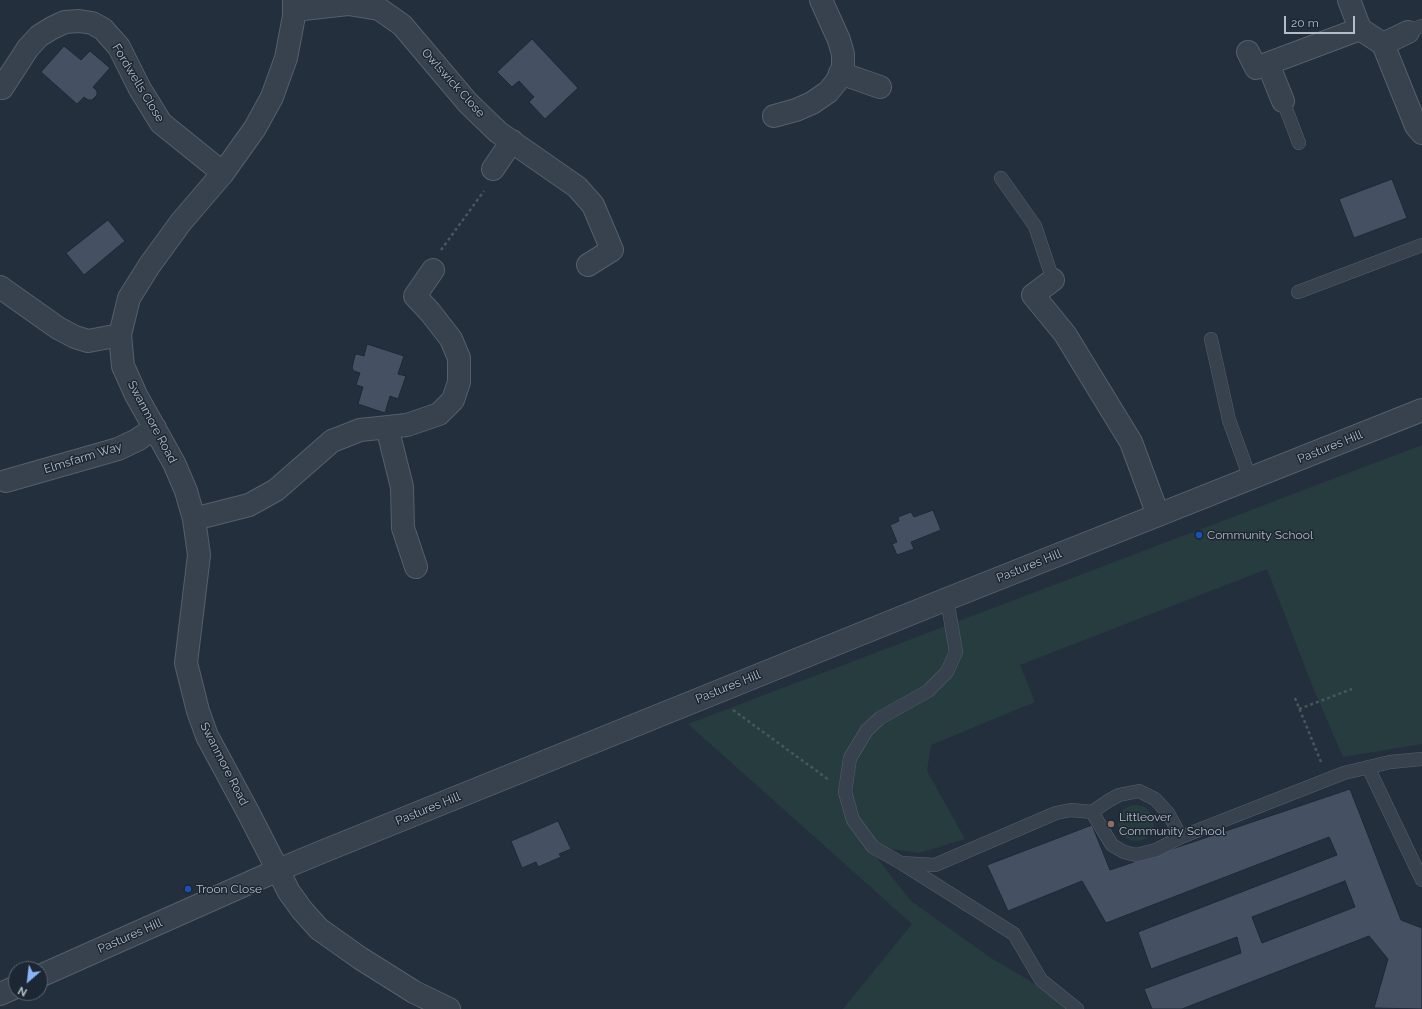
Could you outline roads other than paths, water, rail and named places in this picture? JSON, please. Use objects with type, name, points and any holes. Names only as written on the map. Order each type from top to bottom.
[{"type":"street","points":[[774,116],[796,110],[828,92],[837,81],[843,67],[843,54],[839,40],[821,0]]},
{"type":"street","points":[[1349,0],[1360,29],[1384,44],[1416,126],[1422,133]]},
{"type":"street","name":"Owlswick Close","points":[[294,5],[348,4],[379,9],[402,25],[468,103],[498,132],[577,187],[593,205],[612,250],[588,265]]},
{"type":"street","name":"Swanmore Road","points":[[294,5],[294,16],[286,58],[272,97],[256,128],[223,173],[182,222],[149,266],[129,298],[120,335],[123,366],[136,395],[174,463],[186,491],[194,519],[199,555],[186,663],[198,711],[207,736],[289,892],[302,910],[319,928],[360,958],[414,992],[449,1009]]},
{"type":"street","name":"Fordwells Close","points":[[2,88],[24,54],[39,36],[65,22],[79,21],[92,23],[103,29],[119,47],[140,89],[161,123],[223,173]]},
{"type":"street","points":[[1248,52],[1256,68],[1360,29]]},
{"type":"street","points":[[1384,44],[1415,29]]},
{"type":"street","points":[[1268,64],[1283,101]]},
{"type":"street","points":[[840,74],[880,87]]},
{"type":"street","points":[[493,169],[512,141]]},
{"type":"street","points":[[194,519],[249,505],[276,490],[332,441],[360,430],[407,424],[438,414],[452,400],[459,382],[459,358],[451,339],[430,312],[415,296],[433,270]]},
{"type":"street","points":[[1052,280],[1033,295],[1065,334],[1132,442],[1158,515]]},
{"type":"street","points":[[0,287],[58,328],[75,337],[88,340],[120,335]]},
{"type":"street","name":"Pastures Hill","points":[[48,972],[278,870],[947,599],[1422,410]]},
{"type":"street","points":[[387,427],[402,487],[403,528],[416,567]]},
{"type":"street","name":"Elmsfarm Way","points":[[6,481],[118,449],[137,440],[155,428]]},
{"type":"lane","points":[[1283,101],[1299,143]]},
{"type":"lane","points":[[1001,178],[1035,226],[1052,280]]},
{"type":"lane","points":[[1298,292],[1422,245]]},
{"type":"lane","points":[[1211,339],[1229,420],[1250,478]]},
{"type":"lane","points":[[947,599],[956,652],[947,672],[928,691],[880,718],[867,730],[850,758],[845,792],[853,820],[873,846],[1014,934],[1041,980],[1077,1009]]},
{"type":"lane","points":[[1092,812],[1112,845],[1124,852],[1136,855],[1156,850],[1181,837],[1344,773],[1390,762],[1422,759]]},
{"type":"lane","points":[[1368,768],[1422,880]]},
{"type":"lane","points":[[901,863],[935,865],[1056,813],[1071,810],[1092,812],[1119,795],[1139,791],[1155,799],[1168,813],[1181,837]]},
{"type":"place","name":"Community School","points":[[1199,535]]},
{"type":"place","name":"Littleover Community School","points":[[1111,824]]},
{"type":"place","name":"Troon Close","points":[[188,889]]}]
